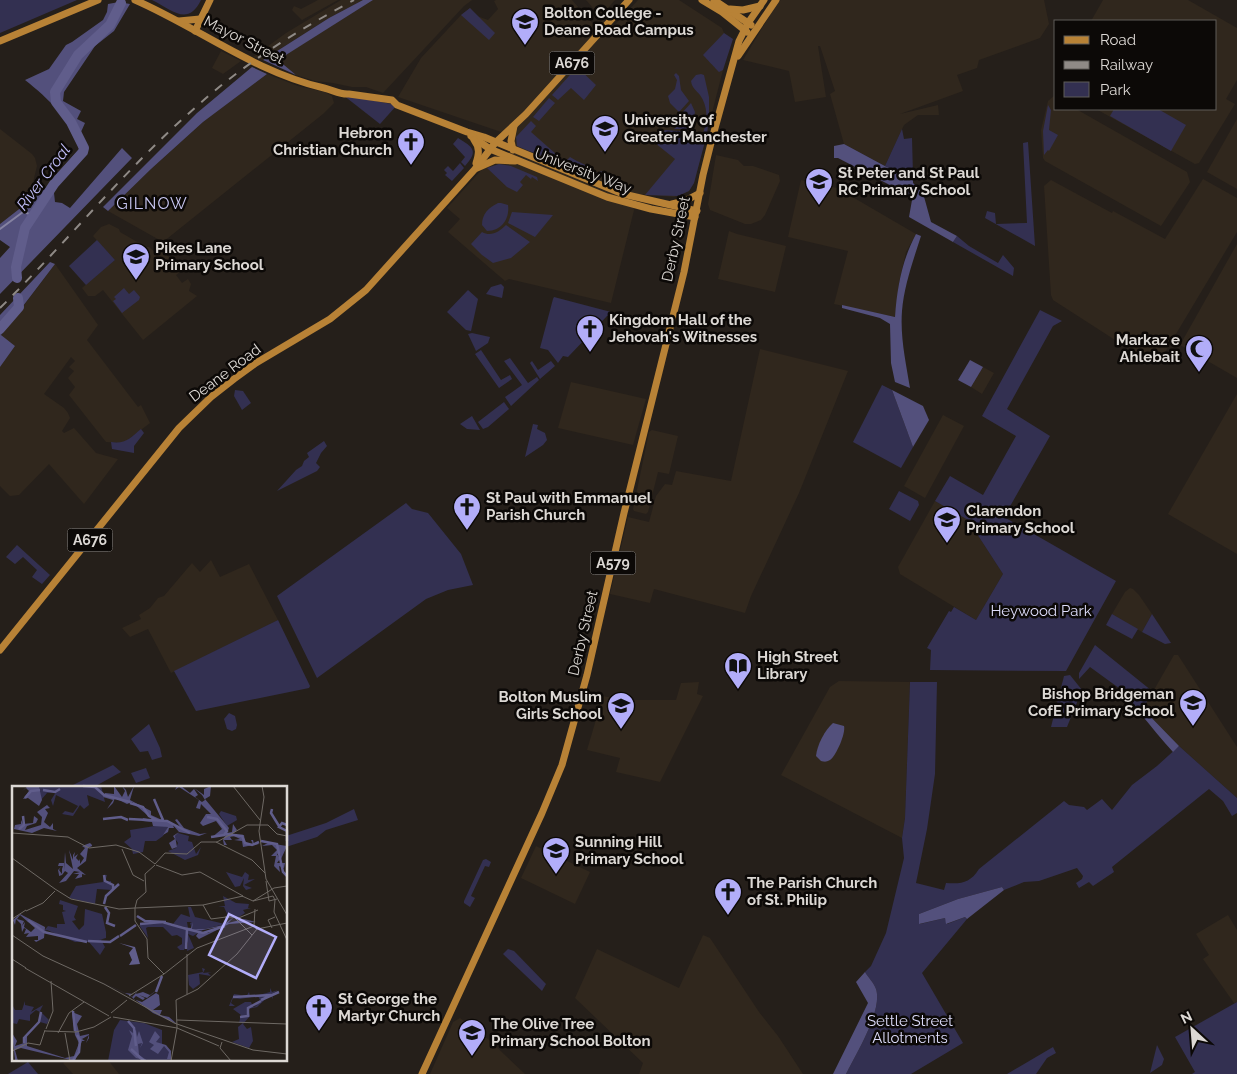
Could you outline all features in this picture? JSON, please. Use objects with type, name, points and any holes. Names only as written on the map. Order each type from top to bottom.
[{"type":"main road","points":[[0,41],[98,0]]},
{"type":"main road","name":"Mayor Street","points":[[135,0],[276,72],[300,82],[343,95]]},
{"type":"main road","points":[[195,31],[210,0]]},
{"type":"main road","name":"Deane Road","points":[[0,650],[83,550],[179,428],[211,397],[251,366],[324,323],[349,305],[379,275],[629,0]]},
{"type":"main road","points":[[702,0],[746,26],[756,28]]},
{"type":"main road","points":[[714,0],[730,9],[746,26],[751,35]]},
{"type":"main road","name":"A579","points":[[734,62],[776,0]]},
{"type":"main road","points":[[730,9],[743,10],[762,3]]},
{"type":"main road","name":"A579","points":[[734,62],[739,40],[762,3]]},
{"type":"main road","points":[[178,21],[200,20]]},
{"type":"main road","name":"Derby Street","points":[[422,1074],[552,791],[562,765],[576,719],[624,513],[684,273],[712,139],[734,62]]},
{"type":"main road","name":"University Way","points":[[343,95],[349,94],[392,100],[397,105],[467,132],[523,162],[622,202],[696,214]]},
{"type":"main road","points":[[513,150],[511,141],[514,126]]},
{"type":"main road","points":[[467,132],[479,149],[475,169]]},
{"type":"main road","name":"University Way","points":[[495,147],[513,150],[623,194],[667,204],[696,214]]},
{"type":"main road","points":[[475,169],[495,160],[523,162]]},
{"type":"main road","points":[[667,204],[686,201],[701,191]]},
{"type":"shaded area","points":[[318,0],[338,0],[302,20],[292,10],[294,6],[301,9]]},
{"type":"shaded area","points":[[341,0],[363,0],[329,18],[263,60],[253,57],[286,33]]},
{"type":"shaded area","points":[[363,0],[373,0],[278,60],[296,75],[263,60],[329,18]]},
{"type":"shaded area","points":[[373,0],[472,0],[464,6],[383,93],[366,87],[352,87],[315,81],[296,75],[277,60]]},
{"type":"shaded area","name":"University of Greater Manchester","points":[[572,0],[594,25],[590,30],[601,17],[612,28],[638,0],[679,0],[722,28],[726,38],[723,70],[694,183],[689,191],[674,197],[638,194],[611,303],[509,279],[505,281],[448,232],[460,219],[447,208],[484,167],[499,164],[515,142],[516,137],[398,97],[421,58],[461,15],[470,8],[477,16],[488,20],[498,9],[494,1]]},
{"type":"shaded area","points":[[586,0],[615,0],[602,15],[599,15]]},
{"type":"shaded area","points":[[781,0],[1044,0],[1049,24],[1040,38],[979,60],[977,68],[957,75],[963,91],[900,114],[938,105],[939,115],[918,115],[904,125],[885,166],[844,144],[830,94],[835,91],[820,46],[818,46],[826,97],[795,102],[789,71],[743,60],[777,3]]},
{"type":"shaded area","points":[[1103,0],[1188,0],[1237,28],[1237,80],[1226,99],[1235,104],[1199,163],[1195,164],[1098,110],[1217,110],[1217,20],[1092,20]]},
{"type":"shaded area","points":[[119,2],[130,4],[114,31],[95,46],[64,92],[63,101],[81,111],[77,119],[85,123],[81,132],[86,149],[85,153],[54,187],[49,183],[79,149],[70,128],[58,110],[25,80],[49,69],[66,45],[103,20],[108,4]]},
{"type":"shaded area","points":[[221,51],[241,61],[223,74],[212,68]]},
{"type":"shaded area","points":[[252,67],[267,74],[203,122],[108,211],[103,207],[197,113]]},
{"type":"shaded area","points":[[267,74],[298,86],[325,92],[332,96],[334,103],[323,114],[163,242],[108,211],[203,122]]},
{"type":"shaded area","points":[[1054,96],[1054,110],[1078,110],[1187,172],[1190,182],[1161,226],[1045,161],[1043,158],[1041,130],[1048,101]]},
{"type":"shaded area","points":[[1237,119],[1237,189],[1207,172]]},
{"type":"shaded area","points":[[0,129],[32,154],[37,166],[27,207],[23,206],[0,224]]},
{"type":"shaded area","points":[[844,144],[909,179],[913,175],[913,183],[923,193],[931,222],[957,236],[953,242],[909,217],[912,200],[907,194],[838,158],[834,158],[834,146]]},
{"type":"shaded area","points":[[122,148],[132,158],[0,294],[0,258],[10,247],[0,240],[0,224],[23,206],[31,208],[37,184],[54,193],[55,202],[62,203],[70,208]]},
{"type":"shaded area","points":[[716,155],[738,160],[744,166],[753,166],[779,175],[780,181],[761,220],[745,224],[710,210],[708,204]]},
{"type":"shaded area","points":[[1203,179],[1237,198],[1237,232],[1158,364],[1112,338],[1053,300],[1051,295],[1044,186],[1051,180],[1165,239]]},
{"type":"shaded area","points":[[801,180],[837,188],[916,234],[906,252],[899,283],[895,317],[834,304],[848,251],[788,237]]},
{"type":"shaded area","name":"Pikes Lane Primary School","points":[[109,224],[149,247],[157,254],[164,252],[180,269],[180,272],[176,275],[182,283],[188,279],[191,284],[189,291],[197,296],[143,340],[103,290],[95,296],[88,296],[82,288],[115,260],[93,236],[101,227]]},
{"type":"shaded area","points":[[729,231],[786,246],[775,292],[718,279]]},
{"type":"shaded area","points":[[916,234],[921,236],[907,283],[902,321],[910,388],[895,382],[891,363],[890,324],[880,318],[842,308],[842,305],[895,317],[901,274]]},
{"type":"shaded area","points":[[1237,244],[1237,378],[1180,345]]},
{"type":"shaded area","points":[[50,262],[55,264],[1,335],[15,346],[0,367],[0,315]]},
{"type":"shaded area","points":[[55,264],[98,325],[87,340],[138,407],[141,405],[150,423],[125,442],[106,442],[69,395],[75,387],[68,378],[74,371],[69,367],[75,361],[71,357],[44,394],[68,413],[70,418],[62,431],[64,433],[74,428],[96,453],[118,459],[84,504],[49,464],[19,495],[10,496],[0,486],[0,367],[15,346],[1,336]]},
{"type":"shaded area","points":[[760,349],[848,371],[799,493],[751,596],[745,613],[654,589],[650,603],[610,594],[628,517],[649,522],[656,496],[665,484],[672,485],[676,471],[731,481]]},
{"type":"shaded area","points":[[970,360],[983,367],[971,387],[958,380]]},
{"type":"shaded area","points":[[983,367],[994,373],[982,394],[971,387]]},
{"type":"shaded area","points":[[571,382],[646,399],[633,445],[558,428]]},
{"type":"shaded area","points":[[892,390],[923,406],[929,420],[913,447]]},
{"type":"shaded area","points":[[1237,394],[1237,554],[1168,514]]},
{"type":"shaded area","points":[[943,415],[964,426],[925,498],[904,486]]},
{"type":"shaded area","points":[[652,430],[678,436],[669,474],[658,472],[646,514],[634,511],[633,509],[649,432]]},
{"type":"shaded area","name":"Clarendon Primary School","points":[[935,501],[968,520],[1003,574],[976,620],[900,574],[898,567]]},
{"type":"shaded area","points":[[211,560],[220,577],[249,564],[278,620],[171,673],[148,629],[130,637],[122,628],[141,619],[139,615],[150,608],[158,598],[164,596],[192,563],[200,572]]},
{"type":"shaded area","points":[[1130,588],[1139,595],[1152,614],[1142,632],[1112,614],[1125,592]]},
{"type":"shaded area","name":"Bishop Bridgeman CofE Primary School","points":[[1174,655],[1178,655],[1237,747],[1237,798],[1179,746],[1143,709]]},
{"type":"shaded area","points":[[839,681],[910,682],[905,818],[902,838],[781,775],[830,687]]},
{"type":"shaded area","points":[[699,682],[697,694],[703,696],[660,782],[616,772],[620,758],[587,750],[603,696],[613,698],[613,700],[676,700],[681,683]]},
{"type":"shaded area","points":[[1143,709],[1179,746],[1173,752],[1139,712]]},
{"type":"shaded area","points":[[833,723],[844,726],[842,739],[832,758],[821,761],[816,756],[818,747],[824,734]]},
{"type":"shaded area","name":"Sunning Hill Primary School","points":[[536,846],[590,872],[575,904],[521,878]]},
{"type":"shaded area","points":[[1002,887],[1004,890],[967,919],[965,917],[946,924],[945,918],[919,924],[919,914],[958,899]]},
{"type":"shaded area","points":[[1228,915],[1237,930],[1237,1002],[1234,1003],[1203,959],[1209,955],[1196,934]]},
{"type":"shaded area","points":[[703,935],[710,938],[803,1074],[639,1074],[643,1063],[575,998],[597,949],[679,988]]},
{"type":"shaded area","points":[[865,972],[876,989],[876,1008],[862,1044],[846,1074],[833,1074],[868,1003],[856,982]]},
{"type":"shaded area","name":"The Olive Tree Primary School Bolton","points":[[460,1018],[488,1039],[525,1074],[430,1074],[453,1022]]},
{"type":"shaded area","points":[[110,1062],[119,1074],[73,1074],[63,1063]]},
{"type":"green space","points":[[0,0],[77,0],[0,33]]},
{"type":"green space","points":[[152,0],[201,0],[191,13],[185,15],[173,12]]},
{"type":"green space","points":[[470,8],[495,33],[489,40],[461,15]]},
{"type":"green space","points":[[724,33],[733,39],[723,70],[719,72],[703,55]]},
{"type":"green space","points":[[577,67],[596,85],[584,100],[571,88],[558,100],[552,95]]},
{"type":"green space","points":[[676,73],[679,76],[681,90],[689,101],[679,112],[670,103],[668,96],[675,89],[677,80],[674,75]]},
{"type":"green space","points":[[696,75],[704,75],[709,97],[709,116],[707,134],[694,183],[689,191],[678,196],[645,195],[675,159],[655,143],[665,130],[703,133],[706,124],[706,109],[703,99],[693,87],[691,81]]},
{"type":"green space","points":[[343,95],[397,105],[380,124]]},
{"type":"green space","points":[[549,98],[555,103],[539,121],[533,117]]},
{"type":"green space","points":[[691,103],[695,112],[692,129],[674,129],[685,120],[681,114]]},
{"type":"green space","points":[[1048,105],[1051,110],[1049,130],[1058,135],[1049,151],[1044,155],[1043,131]]},
{"type":"green space","points":[[1113,110],[1160,110],[1186,125],[1171,151],[1110,116]]},
{"type":"green space","points":[[531,121],[536,126],[531,132],[565,162],[570,157],[597,173],[602,171],[599,180],[517,146],[516,137]]},
{"type":"green space","points":[[902,129],[904,139],[912,138],[913,175],[909,179],[885,166]]},
{"type":"green space","points":[[458,138],[470,147],[473,153],[465,166],[461,162],[465,157],[453,144]]},
{"type":"green space","points":[[1028,142],[1035,246],[985,218],[987,211],[995,213],[996,224],[1027,223],[1023,143]]},
{"type":"green space","points":[[460,163],[464,168],[452,181],[445,175],[447,173],[444,170],[448,166],[453,171]]},
{"type":"green space","points":[[499,164],[511,166],[537,177],[538,181],[526,175],[520,182],[523,185],[517,192],[507,187],[487,168]]},
{"type":"green space","points":[[498,203],[508,205],[508,215],[504,223],[496,229],[487,231],[482,225],[484,215]]},
{"type":"green space","points":[[512,212],[553,215],[535,237],[508,223]]},
{"type":"green space","points":[[506,225],[530,242],[511,258],[493,263],[471,244],[482,232],[495,233]]},
{"type":"green space","points":[[957,236],[969,246],[998,263],[1003,255],[1014,268],[1013,276],[953,242]]},
{"type":"green space","points":[[97,240],[115,260],[86,285],[69,266]]},
{"type":"green space","points":[[501,284],[504,287],[502,298],[486,294],[491,287]]},
{"type":"green space","points":[[124,288],[129,294],[134,290],[140,297],[139,300],[122,313],[113,301],[116,299],[114,297]]},
{"type":"green space","points":[[468,290],[478,299],[471,331],[466,330],[447,312]]},
{"type":"green space","points":[[554,297],[611,312],[610,316],[607,316],[568,357],[563,356],[558,363],[548,350],[540,348]]},
{"type":"green space","name":"Heywood Park","points":[[1040,310],[1062,321],[1053,326],[1007,409],[1050,436],[1004,517],[1116,581],[1066,671],[930,670],[931,650],[927,648],[949,611],[951,612],[954,607],[976,620],[1003,574],[968,520],[935,501],[950,476],[983,495],[1016,436],[982,416]]},
{"type":"green space","points":[[472,333],[490,337],[488,343],[476,351],[468,334]]},
{"type":"green space","points":[[481,350],[501,380],[510,375],[512,379],[499,388],[475,354]]},
{"type":"green space","points":[[510,358],[528,383],[537,377],[539,380],[511,406],[505,397],[522,385],[504,361]]},
{"type":"green space","points":[[532,361],[538,370],[551,361],[555,366],[540,379],[530,363]]},
{"type":"green space","points":[[882,385],[892,390],[913,447],[901,468],[853,442]]},
{"type":"green space","points":[[235,390],[243,391],[251,403],[242,410],[234,396]]},
{"type":"green space","points":[[504,402],[509,409],[483,429],[478,422]]},
{"type":"green space","points":[[472,416],[480,430],[467,429],[460,424]]},
{"type":"green space","points":[[533,424],[538,425],[537,429],[545,433],[547,440],[543,445],[525,457]]},
{"type":"green space","points":[[141,429],[144,433],[134,446],[134,453],[112,449],[111,442],[124,441],[131,438]]},
{"type":"green space","points":[[324,441],[327,446],[316,463],[320,467],[317,471],[277,491],[302,466],[309,457],[307,453]]},
{"type":"green space","points":[[899,491],[918,501],[919,505],[910,521],[889,509]]},
{"type":"green space","points":[[406,503],[412,509],[428,513],[461,554],[473,585],[448,590],[426,599],[317,678],[277,596]]},
{"type":"green space","points":[[17,545],[50,575],[42,584],[32,577],[37,570],[23,557],[15,564],[6,557]]},
{"type":"green space","points":[[1112,614],[1138,629],[1132,639],[1106,625]]},
{"type":"green space","points":[[1152,614],[1171,643],[1165,644],[1142,632]]},
{"type":"green space","points":[[278,620],[310,686],[309,688],[196,711],[174,671]]},
{"type":"green space","points":[[1095,645],[1152,691],[1143,709],[1139,712],[1123,691],[1090,667],[1079,679],[1079,673]]},
{"type":"green space","points":[[1070,675],[1082,690],[1067,727],[1051,727],[1064,676]]},
{"type":"green space","name":"Settle Street Allotments","points":[[910,682],[937,682],[935,774],[927,829],[916,883],[944,890],[946,883],[961,883],[969,880],[979,869],[1064,801],[1069,805],[1084,807],[1087,810],[1102,799],[1112,810],[1132,785],[1179,746],[1237,798],[1237,813],[1232,816],[1223,801],[1209,789],[1112,867],[1114,872],[1093,886],[1089,882],[1079,888],[1076,883],[1083,876],[1077,868],[1039,881],[1024,882],[1004,890],[1002,887],[958,899],[919,914],[920,924],[945,918],[947,924],[965,917],[967,919],[922,973],[963,1043],[911,1074],[846,1074],[862,1044],[876,1008],[876,989],[865,972],[871,966],[886,933],[904,858],[902,838],[905,818]]},
{"type":"green space","points":[[229,713],[235,716],[237,725],[236,729],[232,731],[227,729],[224,719]]},
{"type":"green space","points":[[149,724],[162,757],[152,760],[148,751],[140,752],[131,739]]},
{"type":"green space","points":[[113,765],[121,772],[96,786],[71,786]]},
{"type":"green space","points":[[146,768],[150,778],[136,783],[131,773]]},
{"type":"green space","points":[[354,809],[358,820],[326,830],[317,837],[288,846],[288,835],[326,823]]},
{"type":"green space","points":[[486,859],[491,862],[489,867],[485,866],[471,896],[475,898],[470,907],[464,901],[483,860]]},
{"type":"green space","points":[[508,949],[514,951],[546,984],[542,991],[503,954]]},
{"type":"green space","points":[[1237,1002],[1237,1074],[1192,1074],[1195,1072],[1175,1037]]},
{"type":"green space","points":[[1157,1045],[1164,1059],[1162,1065],[1150,1073]]},
{"type":"green space","points":[[1053,1047],[1056,1053],[1047,1058],[1036,1074],[1007,1074]]},
{"type":"green space","points":[[28,1062],[38,1074],[8,1074]]},
{"type":"waterway","name":"River Croal","points":[[17,278],[16,267],[25,228],[54,184],[83,152],[84,148],[71,122],[56,102],[55,92],[78,55],[110,25],[121,3]]},
{"type":"waterway","points":[[0,229],[23,212],[33,215]]},
{"type":"waterway","name":"River Croal","points":[[0,329],[19,307],[18,298]]},
{"type":"railway","points":[[0,308],[146,154],[215,90],[273,48],[354,0]]},
{"type":"place","name":"Bolton College - Deane Road Campus","points":[[525,46]]},
{"type":"place","name":"University of Greater Manchester","points":[[605,153]]},
{"type":"place","name":"Hebron Christian Church","points":[[411,166]]},
{"type":"place","name":"St Peter and St Paul RC Primary School","points":[[819,206]]},
{"type":"place","name":"Pikes Lane Primary School","points":[[136,281]]},
{"type":"place","name":"Kingdom Hall of the Jehovah's Witnesses","points":[[590,353]]},
{"type":"place","name":"Markaz e Ahlebait","points":[[1199,373]]},
{"type":"place","name":"St Paul with Emmanuel Parish Church","points":[[467,531]]},
{"type":"place","name":"Clarendon Primary School","points":[[947,544]]},
{"type":"place","name":"High Street Library","points":[[738,690]]},
{"type":"place","name":"Bishop Bridgeman CofE Primary School","points":[[1193,727]]},
{"type":"place","name":"Bolton Muslim Girls School","points":[[621,730]]},
{"type":"place","name":"Sunning Hill Primary School","points":[[556,875]]},
{"type":"place","name":"The Parish Church of St. Philip","points":[[728,916]]},
{"type":"place","name":"St George the Martyr Church","points":[[319,1032]]},
{"type":"place","name":"The Olive Tree Primary School Bolton","points":[[472,1057]]},
{"type":"district","name":"GILNOW","points":[[152,203]]}]
